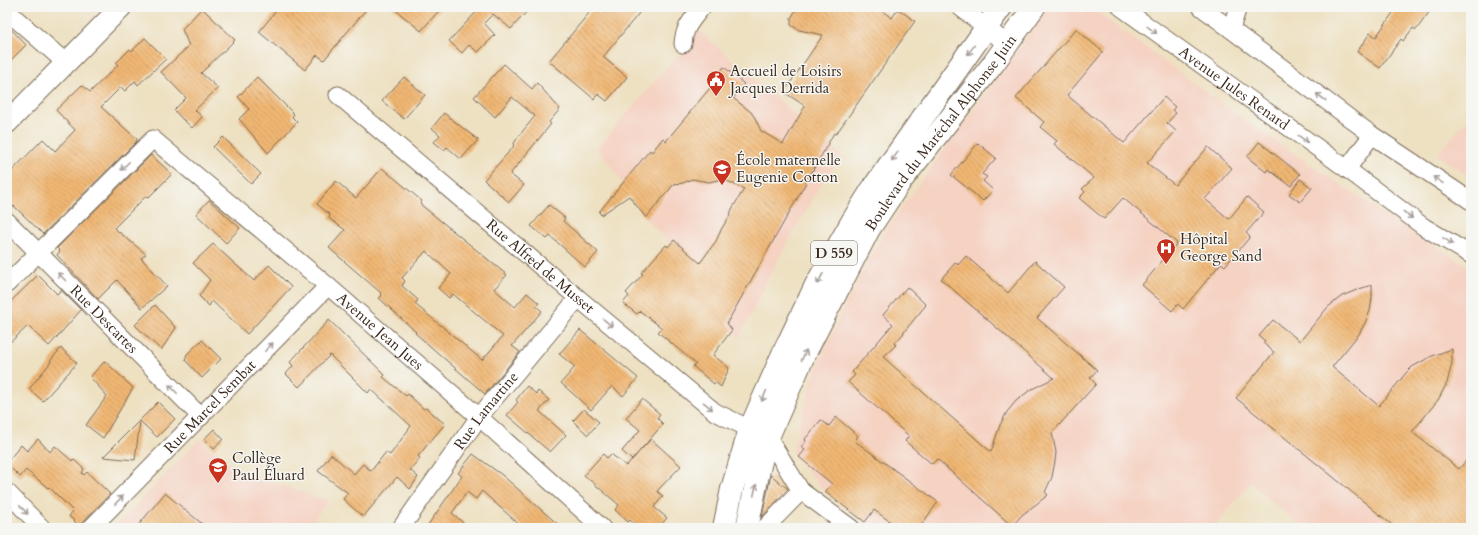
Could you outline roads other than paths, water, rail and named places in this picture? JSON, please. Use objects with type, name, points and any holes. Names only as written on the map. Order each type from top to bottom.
[{"type":"main road","name":"Boulevard du Maréchal Alphonse Juin","points":[[747,528],[760,465],[759,433],[782,356],[816,285],[873,188],[1001,7]]},
{"type":"main road","name":"Boulevard du Maréchal Alphonse Juin","points":[[724,528],[732,490],[759,433],[804,355],[869,229],[900,182],[952,118],[1034,7]]},
{"type":"street","points":[[7,123],[121,7]]},
{"type":"street","points":[[683,44],[686,27],[702,7]]},
{"type":"street","points":[[960,7],[1007,44]]},
{"type":"street","name":"Avenue Jules Renard","points":[[1121,7],[1347,169],[1424,227],[1471,255]]},
{"type":"street","points":[[1231,29],[1238,7]]},
{"type":"street","points":[[1204,8],[1372,135],[1471,201]]},
{"type":"street","points":[[7,12],[66,63]]},
{"type":"street","name":"Rue Alfred de Musset","points":[[338,95],[715,412],[759,433]]},
{"type":"street","points":[[1347,169],[1372,135]]},
{"type":"street","name":"Avenue Jean Jues","points":[[39,253],[153,139],[328,286],[602,528]]},
{"type":"street","name":"Rue Descartes","points":[[7,221],[201,417]]},
{"type":"street","points":[[7,284],[39,253]]},
{"type":"street","name":"Rue Marcel Sembat","points":[[91,528],[328,286]]},
{"type":"street","name":"Rue Lamartine","points":[[401,528],[478,417],[578,298]]},
{"type":"street","points":[[759,433],[801,491],[851,528]]},
{"type":"street","points":[[765,528],[801,491]]},
{"type":"street","points":[[7,492],[42,528]]},
{"type":"place","name":"Accueil de Loisirs Jacques Derrida","points":[[716,97]]},
{"type":"place","name":"École maternelle Eugenie Cotton","points":[[722,186]]},
{"type":"place","name":"Hôpital George Sand","points":[[1166,265]]},
{"type":"place","name":"Collège Paul Éluard","points":[[218,484]]}]
